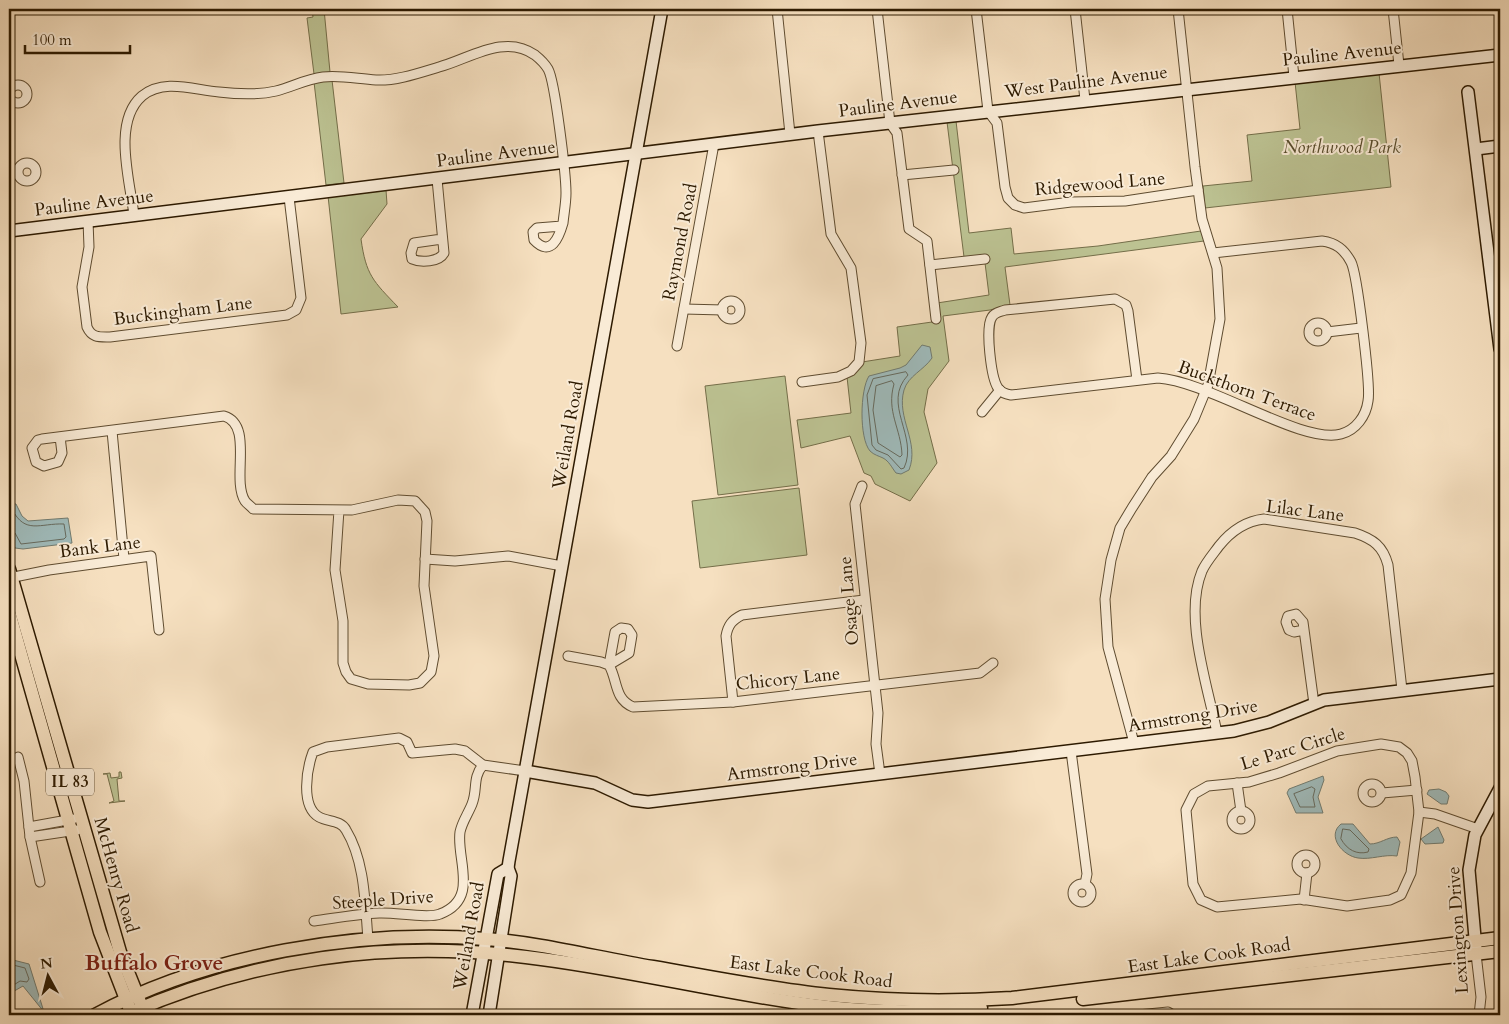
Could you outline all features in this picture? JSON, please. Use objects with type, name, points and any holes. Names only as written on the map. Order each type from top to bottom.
[{"type":"main road","name":"McHenry Road","points":[[10,575],[76,825]]},
{"type":"main road","name":"McHenry Road","points":[[9,612],[76,825],[120,952],[134,1009]]},
{"type":"main road","name":"East Lake Cook Road","points":[[134,1009],[236,975],[319,958],[379,952],[484,953],[528,957],[828,1007],[911,1012],[1040,1004],[1476,948],[1500,938]]},
{"type":"main road","name":"East Lake Cook Road","points":[[134,1009],[209,969],[314,946],[368,939],[487,939],[784,989],[874,999],[955,1001],[1012,998],[1476,948],[1500,951]]},
{"type":"main road","points":[[95,1015],[134,1009]]},
{"type":"street","name":"Weiland Road","points":[[489,1015],[512,876],[508,868],[662,9]]},
{"type":"street","points":[[777,9],[790,134]]},
{"type":"street","points":[[877,9],[890,123],[897,133],[910,229],[927,241],[936,319]]},
{"type":"street","name":"Ridgewood Lane","points":[[976,9],[988,111],[997,122],[1005,187],[1008,198],[1015,204],[1024,208],[1071,202],[1125,201],[1198,190]]},
{"type":"street","points":[[1075,9],[1085,100]]},
{"type":"street","points":[[1134,743],[1108,647],[1105,599],[1110,560],[1124,521],[1152,477],[1171,456],[1194,419],[1206,390],[1216,348],[1220,319],[1217,268],[1202,219],[1198,190],[1178,9]]},
{"type":"street","points":[[1287,9],[1294,77]]},
{"type":"street","points":[[1393,9],[1399,65]]},
{"type":"street","points":[[1499,9],[1500,17]]},
{"type":"street","points":[[134,215],[125,127],[130,112],[140,97],[147,92],[164,86],[221,93],[260,93],[274,92],[307,80],[324,77],[378,80],[427,71],[458,62],[487,50],[511,46],[534,54],[549,70],[554,90],[566,192],[562,226]]},
{"type":"street","name":"Pauline Avenue","points":[[1187,88],[1500,55]]},
{"type":"street","name":"West Pauline Avenue","points":[[988,111],[1187,88]]},
{"type":"street","points":[[1468,92],[1500,349]]},
{"type":"street","name":"Pauline Avenue","points":[[9,231],[988,111]]},
{"type":"street","points":[[802,382],[838,377],[851,371],[859,362],[861,344],[851,268],[831,234],[818,131]]},
{"type":"street","name":"Raymond Road","points":[[677,346],[714,144]]},
{"type":"street","points":[[1476,149],[1500,146]]},
{"type":"street","points":[[902,175],[954,170]]},
{"type":"street","points":[[9,175],[19,174]]},
{"type":"street","points":[[436,179],[442,238]]},
{"type":"street","name":"Buckingham Lane","points":[[88,221],[89,247],[82,287],[87,327],[90,333],[96,337],[287,315],[296,310],[301,298],[289,197]]},
{"type":"street","name":"Buckthorn Terrace","points":[[1000,390],[1011,395],[1137,380],[1170,378],[1206,390],[1315,435],[1332,436],[1343,434],[1353,429],[1360,420],[1369,399],[1355,270],[1343,250],[1333,243],[1322,241],[1213,253]]},
{"type":"street","points":[[930,266],[985,259]]},
{"type":"street","points":[[982,412],[1000,390],[994,380],[988,328],[995,313],[1107,298],[1121,301],[1128,311],[1137,380]]},
{"type":"street","points":[[684,309],[723,310]]},
{"type":"street","points":[[1327,332],[1362,328]]},
{"type":"street","points":[[60,437],[224,416],[230,418],[238,427],[241,488],[245,501],[253,509],[338,510],[368,507],[398,500],[415,501],[425,512],[427,521],[424,586],[434,656],[431,672],[420,683],[409,685],[368,684],[351,679],[346,672],[343,663],[344,620],[336,580],[338,510]]},
{"type":"street","points":[[112,431],[124,559]]},
{"type":"street","name":"Osage Lane","points":[[862,486],[855,504],[874,685],[880,774]]},
{"type":"street","name":"Lilac Lane","points":[[1217,733],[1196,623],[1198,590],[1202,570],[1224,540],[1246,523],[1257,520],[1264,519],[1355,534],[1366,537],[1380,547],[1388,565],[1402,690]]},
{"type":"street","name":"Bank Lane","points":[[10,575],[151,556],[158,630]]},
{"type":"street","points":[[425,559],[455,562],[508,556],[562,566]]},
{"type":"street","points":[[733,702],[726,636],[728,627],[734,619],[742,615],[864,600]]},
{"type":"street","points":[[1304,630],[1314,704]]},
{"type":"street","name":"Chicory Lane","points":[[568,656],[609,665],[617,693],[627,704],[633,707],[733,702],[874,685],[980,672],[993,663]]},
{"type":"street","name":"Armstrong Drive","points":[[368,939],[358,860],[346,828],[336,822],[319,817],[311,810],[308,799],[308,765],[313,752],[327,746],[399,738],[407,742],[411,747],[412,753],[455,749],[465,751],[483,765],[595,783],[632,800],[648,802],[1217,733],[1262,724],[1324,700],[1500,679]]},
{"type":"street","name":"Le Parc Circle","points":[[1381,744],[1399,747],[1407,753],[1412,761],[1417,790],[1419,812],[1411,873],[1401,895],[1390,900],[1347,906],[1304,900],[1217,907],[1201,900],[1195,892],[1186,810],[1194,794],[1201,789],[1208,786],[1237,783],[1279,773],[1337,751],[1381,744]]},
{"type":"street","points":[[1071,751],[1088,874],[1085,884]]},
{"type":"street","points":[[18,757],[24,781],[30,837],[40,882]]},
{"type":"street","name":"Steeple Drive","points":[[314,921],[399,913],[431,916],[441,914],[452,906],[460,896],[465,878],[460,833],[464,818],[472,804],[476,774],[483,765]]},
{"type":"street","name":"Le Parc Circle","points":[[1237,783],[1240,811]]},
{"type":"street","name":"Lexington Drive","points":[[1479,1015],[1481,998],[1469,870],[1475,835],[1500,788]]},
{"type":"street","points":[[1382,793],[1417,790]]},
{"type":"street","points":[[1419,812],[1435,814],[1478,829]]},
{"type":"street","points":[[29,827],[76,825]]},
{"type":"street","points":[[30,837],[76,825]]},
{"type":"street","name":"Weiland Road","points":[[472,1015],[498,874],[508,868]]},
{"type":"street","points":[[1304,900],[1307,873]]},
{"type":"street","points":[[1138,1015],[1168,1012],[1173,1015]]},
{"type":"green space","points":[[312,9],[324,9],[330,72],[314,74],[307,18],[313,17]]},
{"type":"green space","name":"Northwood Park","points":[[1379,73],[1391,187],[1205,208],[1203,186],[1252,181],[1247,135],[1300,129],[1295,82]]},
{"type":"green space","points":[[332,80],[344,183],[326,185],[314,82]]},
{"type":"green space","points":[[956,121],[969,233],[1011,228],[1014,254],[1098,246],[1201,231],[1204,241],[1005,267],[1010,305],[990,310],[943,316],[949,361],[928,389],[924,412],[937,463],[910,501],[875,484],[871,476],[864,473],[850,436],[801,448],[797,420],[851,413],[847,377],[862,362],[900,356],[897,327],[939,321],[937,303],[989,295],[984,255],[964,257],[947,122]]},
{"type":"green space","points":[[386,190],[387,204],[361,239],[365,261],[372,277],[398,307],[341,314],[328,196]]},
{"type":"green space","points":[[785,376],[798,485],[718,495],[705,386]]},
{"type":"green space","points":[[799,488],[807,555],[700,568],[692,501]]},
{"type":"green space","points":[[119,772],[121,772],[122,778],[117,779],[119,801],[125,801],[109,803],[114,801],[107,774],[103,774],[110,773],[111,778],[119,777]]},
{"type":"water","points":[[922,345],[930,347],[932,358],[909,381],[904,390],[903,410],[912,450],[912,460],[909,470],[901,474],[896,473],[885,459],[870,451],[866,445],[862,425],[862,402],[869,376],[906,365]]},
{"type":"water","points":[[9,503],[16,504],[22,516],[28,521],[68,518],[72,543],[23,549],[15,548],[9,530]]},
{"type":"water","points":[[1323,776],[1324,780],[1318,797],[1323,813],[1296,813],[1287,793],[1289,789]]},
{"type":"water","points":[[1439,789],[1446,792],[1449,796],[1447,804],[1441,804],[1427,794],[1429,790]]},
{"type":"water","points":[[1341,824],[1353,824],[1370,844],[1397,837],[1400,842],[1397,856],[1358,858],[1347,854],[1338,845],[1336,840],[1335,834]]},
{"type":"water","points":[[1438,827],[1444,840],[1443,843],[1425,844],[1421,839]]},
{"type":"water","points":[[9,959],[29,964],[44,1012],[23,986],[9,994]]},
{"type":"district","name":"Buffalo Grove","points":[[154,963]]}]
